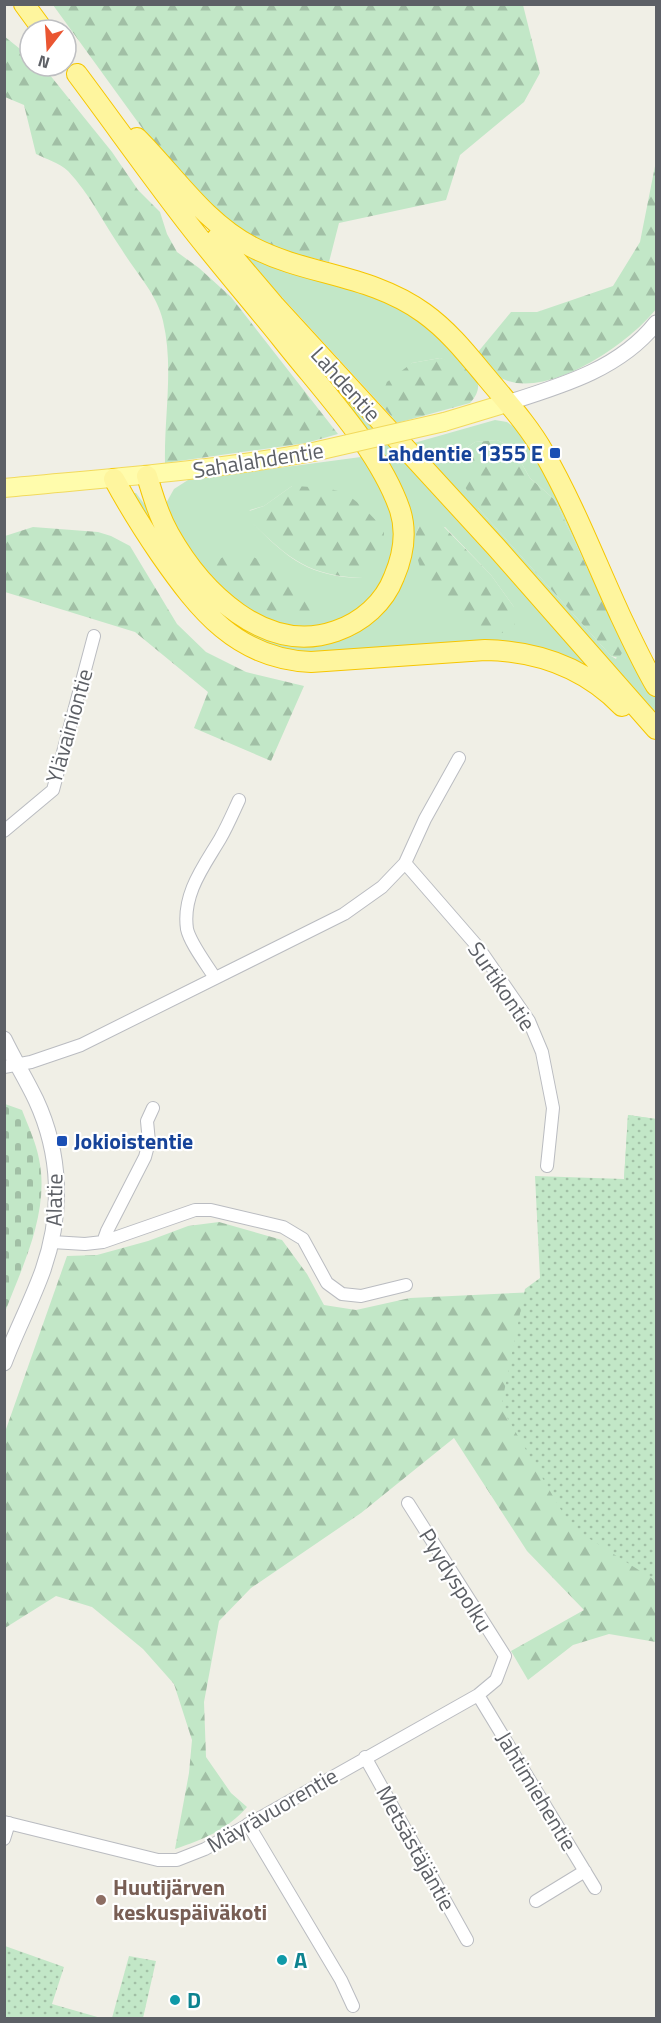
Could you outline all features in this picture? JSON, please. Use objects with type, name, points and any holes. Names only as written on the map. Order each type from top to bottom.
[{"type":"highway","points":[[24,4],[34,18]]},
{"type":"highway","points":[[78,76],[192,229],[355,431],[382,470],[398,507],[403,526],[402,553],[393,580],[378,604],[359,621],[346,628],[331,633],[298,636],[264,628],[225,605],[182,555],[158,511],[147,476]]},
{"type":"highway","name":"Lahdentie","points":[[78,76],[274,305],[496,547],[657,729]]},
{"type":"highway","points":[[97,99],[147,148],[210,216],[235,237],[267,255],[374,286],[424,312],[455,340],[528,428],[544,453],[578,521],[638,653],[657,686]]},
{"type":"highway","points":[[114,479],[128,506],[181,585],[209,618],[240,642],[265,654],[298,662],[331,662],[485,650],[527,653],[558,663],[590,679],[618,702],[657,741]]},
{"type":"main road","name":"Sahalahdentie","points":[[4,488],[147,476],[241,465],[313,452],[444,422],[507,403]]},
{"type":"street","points":[[507,403],[553,389],[607,365],[657,323]]},
{"type":"street","name":"Ylävainiontie","points":[[4,831],[53,790],[94,636]]},
{"type":"street","points":[[11,1066],[81,1045],[344,914],[382,887],[405,863],[459,758]]},
{"type":"street","points":[[215,978],[188,931],[187,909],[201,868],[221,837],[239,800]]},
{"type":"street","name":"Surtikontie","points":[[405,863],[478,947],[529,1021],[542,1052],[553,1108],[547,1167]]},
{"type":"street","name":"Alatie","points":[[4,1039],[11,1066],[36,1100],[51,1142],[57,1179],[57,1210],[52,1242],[43,1271],[4,1363]]},
{"type":"street","points":[[103,1242],[145,1157],[149,1142],[147,1121],[153,1108]]},
{"type":"street","points":[[52,1242],[85,1245],[103,1242],[195,1210],[211,1210],[283,1227],[303,1239],[327,1283],[342,1294],[361,1296],[406,1285]]},
{"type":"street","name":"Pyydyspolku","points":[[408,1503],[505,1656]]},
{"type":"street","name":"Mäyrävuorentie","points":[[7,1822],[158,1860],[177,1860],[205,1849],[478,1695],[496,1680],[505,1656]]},
{"type":"street","name":"Jahtimiehentie","points":[[478,1695],[595,1888]]},
{"type":"street","name":"Metsästäjäntie","points":[[365,1757],[467,1940]]},
{"type":"street","points":[[4,1839],[7,1822]]},
{"type":"street","points":[[248,1824],[341,1980],[353,2006]]},
{"type":"street","points":[[536,1902],[585,1871]]},
{"type":"green space","points":[[53,5],[523,5],[540,73],[524,102],[460,155],[446,200],[339,223],[329,262],[279,250],[246,237],[174,172],[78,40],[78,18],[62,18]]},
{"type":"green space","points":[[4,36],[18,47],[18,78],[52,78],[112,152],[138,190],[160,212],[167,234],[177,252],[231,297],[338,434],[306,443],[165,463],[168,356],[160,311],[146,284],[76,180],[61,166],[36,154],[24,105],[5,97]]},
{"type":"green space","points":[[656,161],[656,309],[626,338],[606,353],[561,376],[539,382],[518,383],[499,377],[478,352],[511,312],[537,312],[613,286],[640,242]]},
{"type":"green space","points":[[234,245],[387,301],[423,323],[449,344],[468,369],[440,358],[412,363],[382,404],[392,417]]},
{"type":"green space","points":[[294,339],[594,671],[560,658],[331,656],[267,648],[202,601],[130,493],[136,493],[262,633],[362,625],[409,525]],"holes":[[[419,526],[445,527],[491,575],[514,607],[416,553],[416,535]]]},
{"type":"green space","points":[[440,358],[472,373],[478,386],[476,394],[470,403],[397,423],[381,404],[381,397],[387,382],[412,363]]},
{"type":"green space","points":[[495,420],[507,422],[521,432],[550,480],[656,696],[656,715],[466,499],[414,443]],"holes":[[[497,440],[512,447],[530,478],[555,500],[623,643],[616,659],[478,508],[462,451],[475,442]]]},
{"type":"green space","points":[[497,440],[512,447],[530,478],[555,500],[623,643],[623,651],[619,658],[611,656],[478,508],[460,479],[457,466],[462,451],[475,442]]},
{"type":"green space","points":[[361,457],[375,474],[389,501],[397,538],[385,581],[353,616],[310,630],[260,620],[217,588],[174,528],[165,505],[174,489],[188,480]],"holes":[[[292,486],[363,578],[326,574],[298,562],[273,543],[247,517],[250,510],[264,506]]]},
{"type":"green space","points":[[292,486],[324,488],[344,494],[362,506],[384,529],[381,557],[363,578],[326,573],[311,568],[285,553],[246,517],[246,512],[264,506]]},
{"type":"green space","points":[[428,521],[444,527],[491,575],[514,607],[515,624],[502,633],[479,632],[454,616],[426,589],[416,553],[416,534],[419,526]]},
{"type":"green space","points":[[33,527],[98,532],[130,546],[177,624],[206,652],[246,672],[304,686],[271,761],[194,728],[208,692],[135,632],[5,592],[5,536]]},
{"type":"green space","points":[[230,553],[250,556],[282,567],[315,594],[316,610],[306,618],[280,614],[243,599],[222,584],[213,574],[216,561]]},
{"type":"green space","points":[[5,1104],[22,1110],[36,1146],[41,1179],[41,1198],[27,1257],[5,1312]]},
{"type":"green space","points":[[628,1115],[656,1119],[656,1642],[609,1634],[573,1645],[528,1680],[511,1651],[584,1610],[527,1551],[454,1438],[361,1513],[251,1588],[219,1621],[204,1702],[206,1757],[231,1793],[247,1807],[231,1822],[214,1833],[175,1849],[189,1773],[192,1740],[174,1684],[143,1649],[92,1607],[56,1596],[5,1628],[5,1432],[67,1256],[97,1255],[148,1241],[188,1226],[219,1222],[282,1240],[307,1274],[324,1305],[356,1310],[410,1298],[537,1292],[624,1179]]},
{"type":"green space","points":[[628,1115],[656,1119],[656,1581],[571,1527],[501,1407],[525,1289],[540,1278],[535,1176],[624,1179]]},
{"type":"green space","points":[[5,1946],[64,1967],[52,2004],[101,2018],[5,2018]]},
{"type":"green space","points":[[129,1956],[156,1961],[143,2018],[112,2018]]},
{"type":"place","name":"Lahdentie 1355 E","points":[[555,453]]},
{"type":"place","name":"Jokioistentie","points":[[62,1141]]},
{"type":"place","name":"Huutijärven keskuspäiväkoti","points":[[101,1900]]},
{"type":"place","name":"A","points":[[282,1960]]},
{"type":"place","name":"D","points":[[175,2000]]}]
